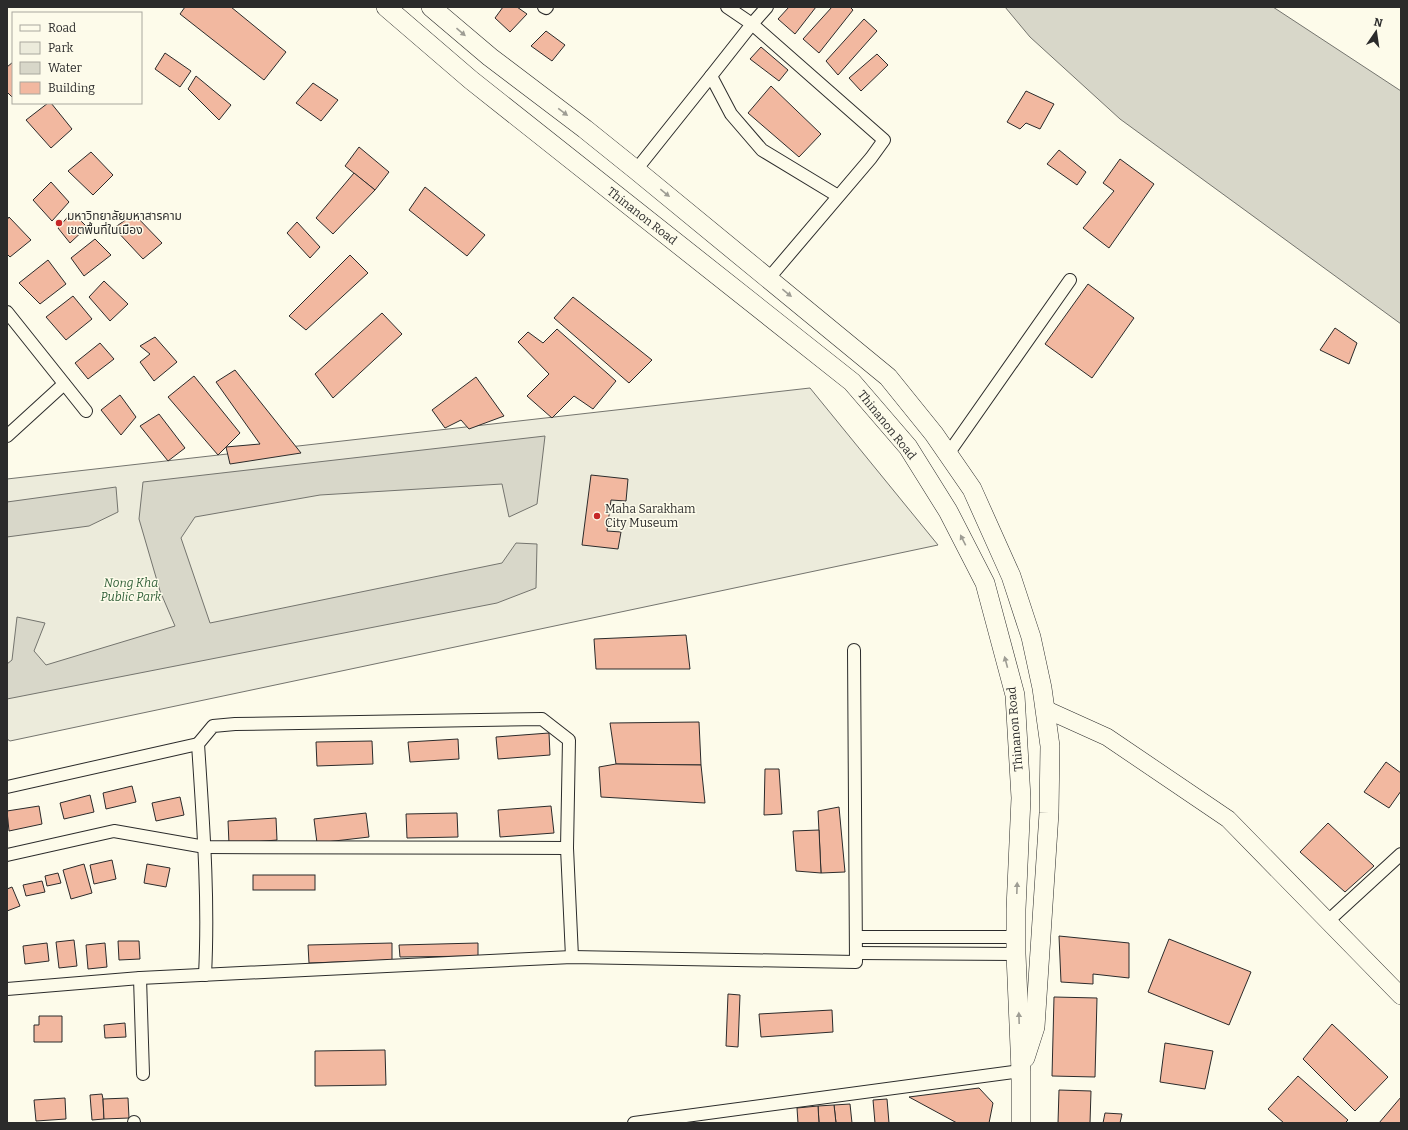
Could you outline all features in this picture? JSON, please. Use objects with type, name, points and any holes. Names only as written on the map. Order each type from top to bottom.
[{"type":"main road","name":"Thinanon Road","points":[[386,7],[471,80],[852,382],[908,447],[948,511],[985,583],[1015,695],[1021,798],[1016,908],[1021,1071],[1021,1123]]},
{"type":"main road","name":"Thinanon Road","points":[[431,7],[490,57],[636,170],[888,377],[934,434],[972,489],[1011,576],[1031,637],[1042,688],[1050,746],[1049,813],[1035,1027],[1021,1071]]},
{"type":"main road","points":[[471,80],[490,57]]},
{"type":"main road","points":[[1016,908],[1043,909]]},
{"type":"street","points":[[727,7],[752,24],[884,140],[769,278]]},
{"type":"street","points":[[636,170],[767,7]]},
{"type":"street","points":[[711,76],[731,114],[762,150],[838,196]]},
{"type":"street","points":[[948,454],[1070,280]]},
{"type":"street","points":[[7,312],[86,411]]},
{"type":"street","points":[[7,436],[64,384]]},
{"type":"street","points":[[7,989],[140,978],[572,957],[856,962],[854,650]]},
{"type":"street","points":[[1045,709],[1107,737],[1228,819],[1401,996]]},
{"type":"street","points":[[7,787],[198,744],[213,726],[228,724],[542,719],[569,740],[567,848],[572,957]]},
{"type":"street","points":[[198,744],[205,847],[207,930],[205,975]]},
{"type":"street","points":[[7,854],[114,831],[205,847],[567,848]]},
{"type":"street","points":[[1328,921],[1401,854]]},
{"type":"street","points":[[856,937],[1016,945]]},
{"type":"street","points":[[856,953],[1016,945]]},
{"type":"street","points":[[140,978],[143,1074]]},
{"type":"street","points":[[634,1123],[669,1121],[1021,1071]]},
{"type":"green space","name":"Nong Kha Public Park","points":[[810,388],[938,545],[10,741],[7,739],[7,479]]},
{"type":"water","points":[[1005,7],[1273,7],[1401,91],[1401,324],[1120,119],[1030,37]]},
{"type":"water","points":[[545,436],[537,504],[509,517],[502,484],[320,495],[195,517],[181,538],[210,623],[502,563],[516,543],[537,544],[536,588],[497,603],[7,699],[7,664],[12,660],[17,617],[45,623],[34,651],[46,665],[175,626],[160,591],[139,519],[143,482]]},
{"type":"water","points":[[116,487],[118,512],[89,526],[7,537],[7,502]]},
{"type":"building","points":[[185,7],[231,7],[286,52],[264,80],[180,14]]},
{"type":"building","points":[[503,7],[517,7],[527,14],[510,32],[495,18]]},
{"type":"building","points":[[789,7],[816,7],[795,34],[778,19]]},
{"type":"building","points":[[832,7],[850,7],[853,10],[819,53],[803,39]]},
{"type":"building","points":[[864,19],[877,31],[838,75],[826,61]]},
{"type":"building","points":[[546,31],[565,45],[552,61],[531,46]]},
{"type":"building","points":[[761,47],[788,70],[779,81],[750,59]]},
{"type":"building","points":[[165,53],[191,71],[180,87],[155,69]]},
{"type":"building","points":[[877,54],[888,65],[861,91],[849,78]]},
{"type":"building","points":[[12,63],[12,97],[7,92],[7,67]]},
{"type":"building","points":[[196,76],[231,105],[219,120],[188,89]]},
{"type":"building","points":[[313,83],[338,100],[321,121],[296,103]]},
{"type":"building","points":[[771,86],[821,134],[799,157],[748,113]]},
{"type":"building","points":[[1026,91],[1054,104],[1040,129],[1026,123],[1020,129],[1007,122]]},
{"type":"building","points":[[47,104],[52,104],[72,129],[51,148],[26,120]]},
{"type":"building","points":[[359,147],[389,172],[375,190],[345,166]]},
{"type":"building","points":[[1059,150],[1086,172],[1077,185],[1047,164]]},
{"type":"building","points":[[91,152],[113,175],[93,195],[68,171]]},
{"type":"building","points":[[1120,159],[1154,184],[1109,248],[1083,228],[1114,191],[1103,183]]},
{"type":"building","points":[[354,173],[375,190],[333,234],[316,218]]},
{"type":"building","points":[[51,182],[69,202],[52,221],[33,200]]},
{"type":"building","points":[[425,187],[485,235],[467,256],[409,210]]},
{"type":"building","points":[[72,212],[87,227],[70,243],[58,228]]},
{"type":"building","points":[[134,214],[162,243],[143,259],[114,228]]},
{"type":"building","points":[[9,217],[31,240],[10,257],[7,254],[7,220]]},
{"type":"building","points":[[297,222],[320,247],[310,258],[287,233]]},
{"type":"building","points":[[95,239],[111,255],[84,276],[71,258]]},
{"type":"building","points":[[350,255],[368,273],[306,330],[289,316]]},
{"type":"building","points":[[48,260],[66,284],[40,304],[19,283]]},
{"type":"building","points":[[104,281],[128,304],[110,321],[89,297]]},
{"type":"building","points":[[1088,284],[1134,318],[1092,378],[1045,344]]},
{"type":"building","points":[[73,296],[92,319],[66,340],[46,317]]},
{"type":"building","points":[[573,297],[652,360],[629,383],[554,318]]},
{"type":"building","points":[[382,313],[402,334],[333,398],[315,374]]},
{"type":"building","points":[[1335,328],[1357,343],[1349,364],[1320,350]]},
{"type":"building","points":[[557,329],[616,381],[593,409],[574,396],[552,418],[527,396],[549,374],[518,342],[528,332],[543,343]]},
{"type":"building","points":[[155,337],[177,362],[154,381],[140,362],[150,354],[140,346]]},
{"type":"building","points":[[100,343],[114,359],[88,379],[75,363]]},
{"type":"building","points":[[235,370],[301,453],[230,464],[226,447],[260,444],[216,382]]},
{"type":"building","points":[[194,376],[240,433],[218,455],[168,397]]},
{"type":"building","points":[[476,377],[504,416],[469,429],[461,420],[445,428],[432,410]]},
{"type":"building","points":[[120,395],[136,417],[121,435],[101,410]]},
{"type":"building","points":[[159,414],[185,448],[168,461],[140,426]]},
{"type":"building","name":"Maha Sarakham City Museum","points":[[591,475],[628,479],[626,501],[611,500],[607,531],[621,532],[618,549],[582,545]]},
{"type":"building","points":[[686,635],[690,669],[596,669],[594,639]]},
{"type":"building","points":[[699,722],[701,765],[616,764],[610,723]]},
{"type":"building","points":[[549,733],[550,755],[498,759],[496,737]]},
{"type":"building","points":[[458,739],[459,759],[410,762],[408,742]]},
{"type":"building","points":[[372,741],[373,764],[317,766],[316,742]]},
{"type":"building","points":[[1386,762],[1401,773],[1401,791],[1389,808],[1364,792]]},
{"type":"building","points":[[616,764],[701,765],[705,803],[601,797],[599,767]]},
{"type":"building","points":[[765,769],[779,769],[782,814],[764,815]]},
{"type":"building","points":[[132,786],[136,802],[106,809],[103,793]]},
{"type":"building","points":[[90,795],[94,812],[64,819],[60,803]]},
{"type":"building","points":[[180,797],[184,815],[156,821],[152,803]]},
{"type":"building","points":[[39,806],[42,824],[9,831],[7,811]]},
{"type":"building","points":[[551,806],[554,833],[500,837],[498,810]]},
{"type":"building","points":[[839,807],[845,872],[821,873],[818,811]]},
{"type":"building","points":[[366,813],[369,837],[317,843],[314,819]]},
{"type":"building","points":[[457,813],[458,837],[407,838],[406,814]]},
{"type":"building","points":[[276,818],[277,840],[229,844],[228,821]]},
{"type":"building","points":[[1328,823],[1374,866],[1345,892],[1300,852]]},
{"type":"building","points":[[819,830],[821,873],[796,871],[793,831]]},
{"type":"building","points":[[112,860],[116,879],[94,884],[90,865]]},
{"type":"building","points":[[84,864],[92,893],[71,899],[63,870]]},
{"type":"building","points":[[147,864],[170,868],[166,887],[144,883]]},
{"type":"building","points":[[58,873],[61,883],[47,886],[45,876]]},
{"type":"building","points":[[253,875],[315,875],[315,890],[253,890]]},
{"type":"building","points":[[42,881],[45,892],[26,896],[23,885]]},
{"type":"building","points":[[12,887],[20,906],[7,911],[7,889]]},
{"type":"building","points":[[1059,936],[1129,943],[1129,978],[1093,974],[1093,984],[1061,982]]},
{"type":"building","points":[[1169,939],[1251,972],[1229,1025],[1148,992]]},
{"type":"building","points":[[74,940],[77,966],[59,968],[56,942]]},
{"type":"building","points":[[118,941],[139,941],[140,959],[119,960]]},
{"type":"building","points":[[47,943],[49,961],[25,964],[23,946]]},
{"type":"building","points":[[105,943],[107,967],[88,969],[86,945]]},
{"type":"building","points":[[392,943],[392,960],[309,963],[308,945]]},
{"type":"building","points":[[478,943],[478,956],[400,957],[399,945]]},
{"type":"building","points":[[728,994],[740,995],[738,1047],[726,1046]]},
{"type":"building","points":[[1054,997],[1097,998],[1095,1077],[1052,1076]]},
{"type":"building","points":[[832,1010],[833,1032],[761,1037],[759,1014]]},
{"type":"building","points":[[39,1016],[62,1016],[62,1042],[34,1042],[34,1025],[39,1025]]},
{"type":"building","points":[[125,1023],[126,1037],[105,1038],[104,1025]]},
{"type":"building","points":[[1332,1024],[1388,1077],[1355,1111],[1303,1059]]},
{"type":"building","points":[[1165,1043],[1213,1051],[1205,1089],[1160,1082]]},
{"type":"building","points":[[385,1050],[386,1085],[315,1086],[315,1051]]},
{"type":"building","points":[[1298,1076],[1348,1120],[1345,1123],[1284,1123],[1268,1109]]},
{"type":"building","points":[[979,1088],[993,1103],[989,1123],[957,1123],[909,1097]]},
{"type":"building","points":[[1059,1090],[1091,1091],[1090,1123],[1058,1123]]},
{"type":"building","points":[[102,1094],[104,1119],[92,1120],[90,1095]]},
{"type":"building","points":[[1401,1097],[1401,1123],[1379,1123]]},
{"type":"building","points":[[65,1098],[66,1119],[36,1121],[34,1100]]},
{"type":"building","points":[[128,1098],[129,1118],[104,1119],[103,1099]]},
{"type":"building","points":[[887,1099],[889,1123],[875,1123],[873,1100]]},
{"type":"building","points":[[850,1104],[852,1123],[836,1123],[834,1105]]},
{"type":"building","points":[[834,1105],[836,1123],[819,1123],[818,1106]]},
{"type":"building","points":[[818,1106],[819,1123],[798,1123],[797,1108]]},
{"type":"building","points":[[1105,1113],[1122,1114],[1120,1123],[1103,1123]]},
{"type":"place","name":"มหาวิทยาลัยมหาสารคาม เขตพื้นที่ในเมือง","points":[[59,223]]},
{"type":"place","name":"Maha Sarakham City Museum","points":[[597,516]]}]
